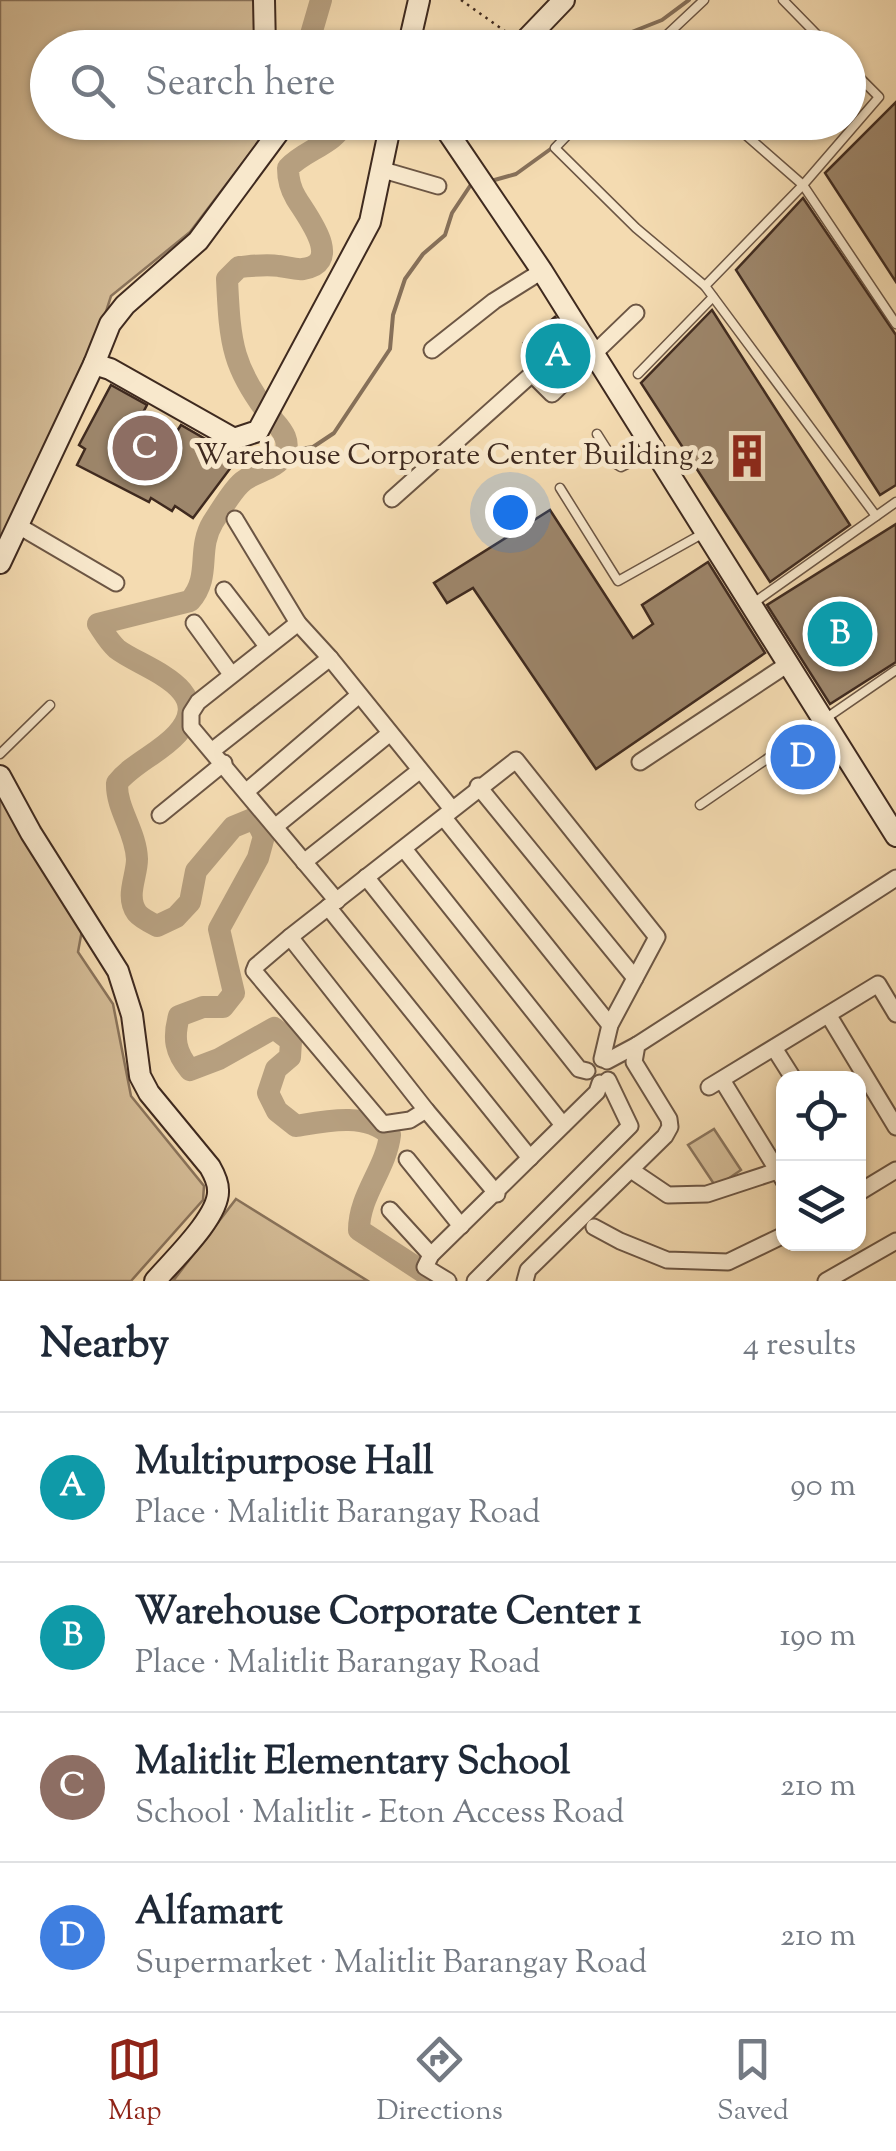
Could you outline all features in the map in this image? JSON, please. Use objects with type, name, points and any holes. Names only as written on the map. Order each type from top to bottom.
[{"type":"street","points":[[264,0],[265,30]]},
{"type":"street","points":[[412,30],[419,0]]},
{"type":"street","points":[[535,30],[564,0]]},
{"type":"street","points":[[0,562],[110,324],[125,304],[198,241],[273,140]]},
{"type":"street","points":[[94,364],[110,369],[234,439],[251,436],[370,222],[388,140]]},
{"type":"street","points":[[453,140],[542,271],[896,836]]},
{"type":"street","points":[[382,170],[438,186]]},
{"type":"street","points":[[432,350],[542,271]]},
{"type":"street","points":[[392,499],[532,374],[552,394],[636,314]]},
{"type":"street","points":[[235,519],[298,623],[419,771],[610,1025]]},
{"type":"street","points":[[17,525],[116,583]]},
{"type":"street","points":[[224,590],[267,646]]},
{"type":"street","points":[[194,623],[231,674]]},
{"type":"street","points":[[298,623],[198,702],[191,713],[191,726],[248,790],[530,1158]]},
{"type":"street","points":[[160,814],[330,658]]},
{"type":"street","points":[[640,762],[788,664]]},
{"type":"street","points":[[248,790],[360,695]]},
{"type":"street","points":[[276,826],[389,734]]},
{"type":"street","points":[[426,1110],[410,1120],[383,1124],[256,976],[256,966],[478,786],[516,760],[657,937],[610,1025],[597,1092],[431,1256],[425,1267],[448,1281]]},
{"type":"street","points":[[304,862],[419,771]]},
{"type":"street","points":[[0,776],[30,834],[118,971],[132,1015],[140,1076],[148,1092],[216,1179],[217,1204],[154,1281]]},
{"type":"street","points":[[478,786],[635,978]]},
{"type":"street","points":[[404,849],[579,1070],[603,1071],[636,1054],[896,878]]},
{"type":"street","points":[[366,877],[563,1125]]},
{"type":"street","points":[[290,937],[496,1194]]},
{"type":"street","points":[[776,1170],[715,1084],[878,984],[896,1014]]},
{"type":"street","points":[[829,1016],[896,1127]]},
{"type":"street","points":[[774,1048],[789,1071]]},
{"type":"street","points":[[525,1281],[528,1270],[670,1127],[636,1054]]},
{"type":"street","points":[[476,1281],[630,1126],[603,1071]]},
{"type":"street","points":[[407,1159],[462,1226]]},
{"type":"street","points":[[631,1170],[668,1195],[707,1194],[776,1177]]},
{"type":"street","points":[[866,1185],[896,1170]]},
{"type":"street","points":[[390,1210],[431,1256]]},
{"type":"street","points":[[594,1226],[620,1242],[667,1260],[728,1262],[776,1238]]},
{"type":"street","points":[[826,1281],[896,1241]]},
{"type":"lane","points":[[672,30],[704,0]]},
{"type":"lane","points":[[783,0],[812,30]]},
{"type":"lane","points":[[866,84],[879,97],[866,112]]},
{"type":"lane","points":[[563,140],[555,148],[636,228],[705,286],[876,516]]},
{"type":"lane","points":[[753,140],[803,184],[896,324]]},
{"type":"lane","points":[[705,286],[841,140]]},
{"type":"lane","points":[[638,374],[713,297]]},
{"type":"lane","points":[[597,434],[621,467],[655,450]]},
{"type":"lane","points":[[560,488],[618,582],[706,531]]},
{"type":"lane","points":[[752,604],[896,502]]},
{"type":"lane","points":[[700,805],[896,670]]},
{"type":"lane","points":[[0,754],[50,704]]},
{"type":"path","points":[[461,0],[500,30]]},
{"type":"shaded area","points":[[0,0],[255,0],[257,30],[30,30],[30,140],[260,140],[190,232],[111,296],[0,554]]},
{"type":"shaded area","points":[[0,793],[82,930],[78,952],[113,1004],[131,1096],[204,1186],[203,1200],[131,1281],[0,1281]]},
{"type":"shaded area","points":[[714,1129],[741,1170],[716,1187],[688,1145]]},
{"type":"shaded area","points":[[236,1199],[368,1281],[173,1281]]},
{"type":"building","points":[[896,102],[896,282],[825,173],[858,140],[866,140],[866,132]]},
{"type":"building","points":[[803,198],[896,335],[896,485],[880,495],[736,270]]},
{"type":"building","name":"Warehouse Corporate Center Building 2","points":[[712,310],[850,525],[770,582],[641,383]]},
{"type":"building","points":[[555,317],[578,354],[554,377],[524,343]]},
{"type":"building","points":[[111,385],[147,405],[137,424],[170,442],[181,425],[238,458],[193,518],[175,506],[172,511],[151,498],[149,502],[77,465],[85,449],[79,445]]},
{"type":"building","points":[[550,510],[633,638],[653,624],[642,605],[708,562],[765,653],[596,769],[473,588],[447,603],[434,583]]},
{"type":"building","points":[[896,524],[896,662],[830,704],[767,605]]},
{"type":"waterway","points":[[312,30],[321,0]]},
{"type":"waterway","points":[[637,30],[662,20],[689,0]]},
{"type":"waterway","points":[[328,140],[288,168],[292,191],[319,238],[321,258],[303,269],[239,267],[227,279],[236,355],[249,386],[285,437],[284,455],[245,480],[222,507],[208,532],[200,582],[190,601],[98,624],[117,649],[171,681],[188,704],[187,718],[177,734],[117,783],[136,849],[132,893],[137,913],[157,926],[176,917],[190,902],[196,871],[233,827],[255,818],[264,836],[258,858],[219,929],[234,993],[223,1007],[203,1007],[179,1016],[176,1038],[181,1057],[190,1070],[219,1059],[274,1028],[291,1041],[290,1057],[276,1069],[268,1093],[277,1111],[296,1126],[358,1121],[390,1135],[363,1205],[359,1230],[437,1281]]},
{"type":"waterway","points":[[491,181],[516,174],[552,148]]},
{"type":"waterway","points":[[287,451],[313,447],[334,433],[390,349],[393,315],[405,279],[423,254],[445,235],[452,213],[470,186],[476,184]]},
{"type":"place","name":"Multipurpose Hall","points":[[558,356]]},
{"type":"place","name":"Malitlit Elementary School","points":[[145,448]]},
{"type":"place","name":"Warehouse Corporate Center Building 2","points":[[747,456]]},
{"type":"place","name":"Warehouse Corporate Center 1","points":[[840,634]]},
{"type":"place","name":"Alfamart","points":[[803,757]]}]
